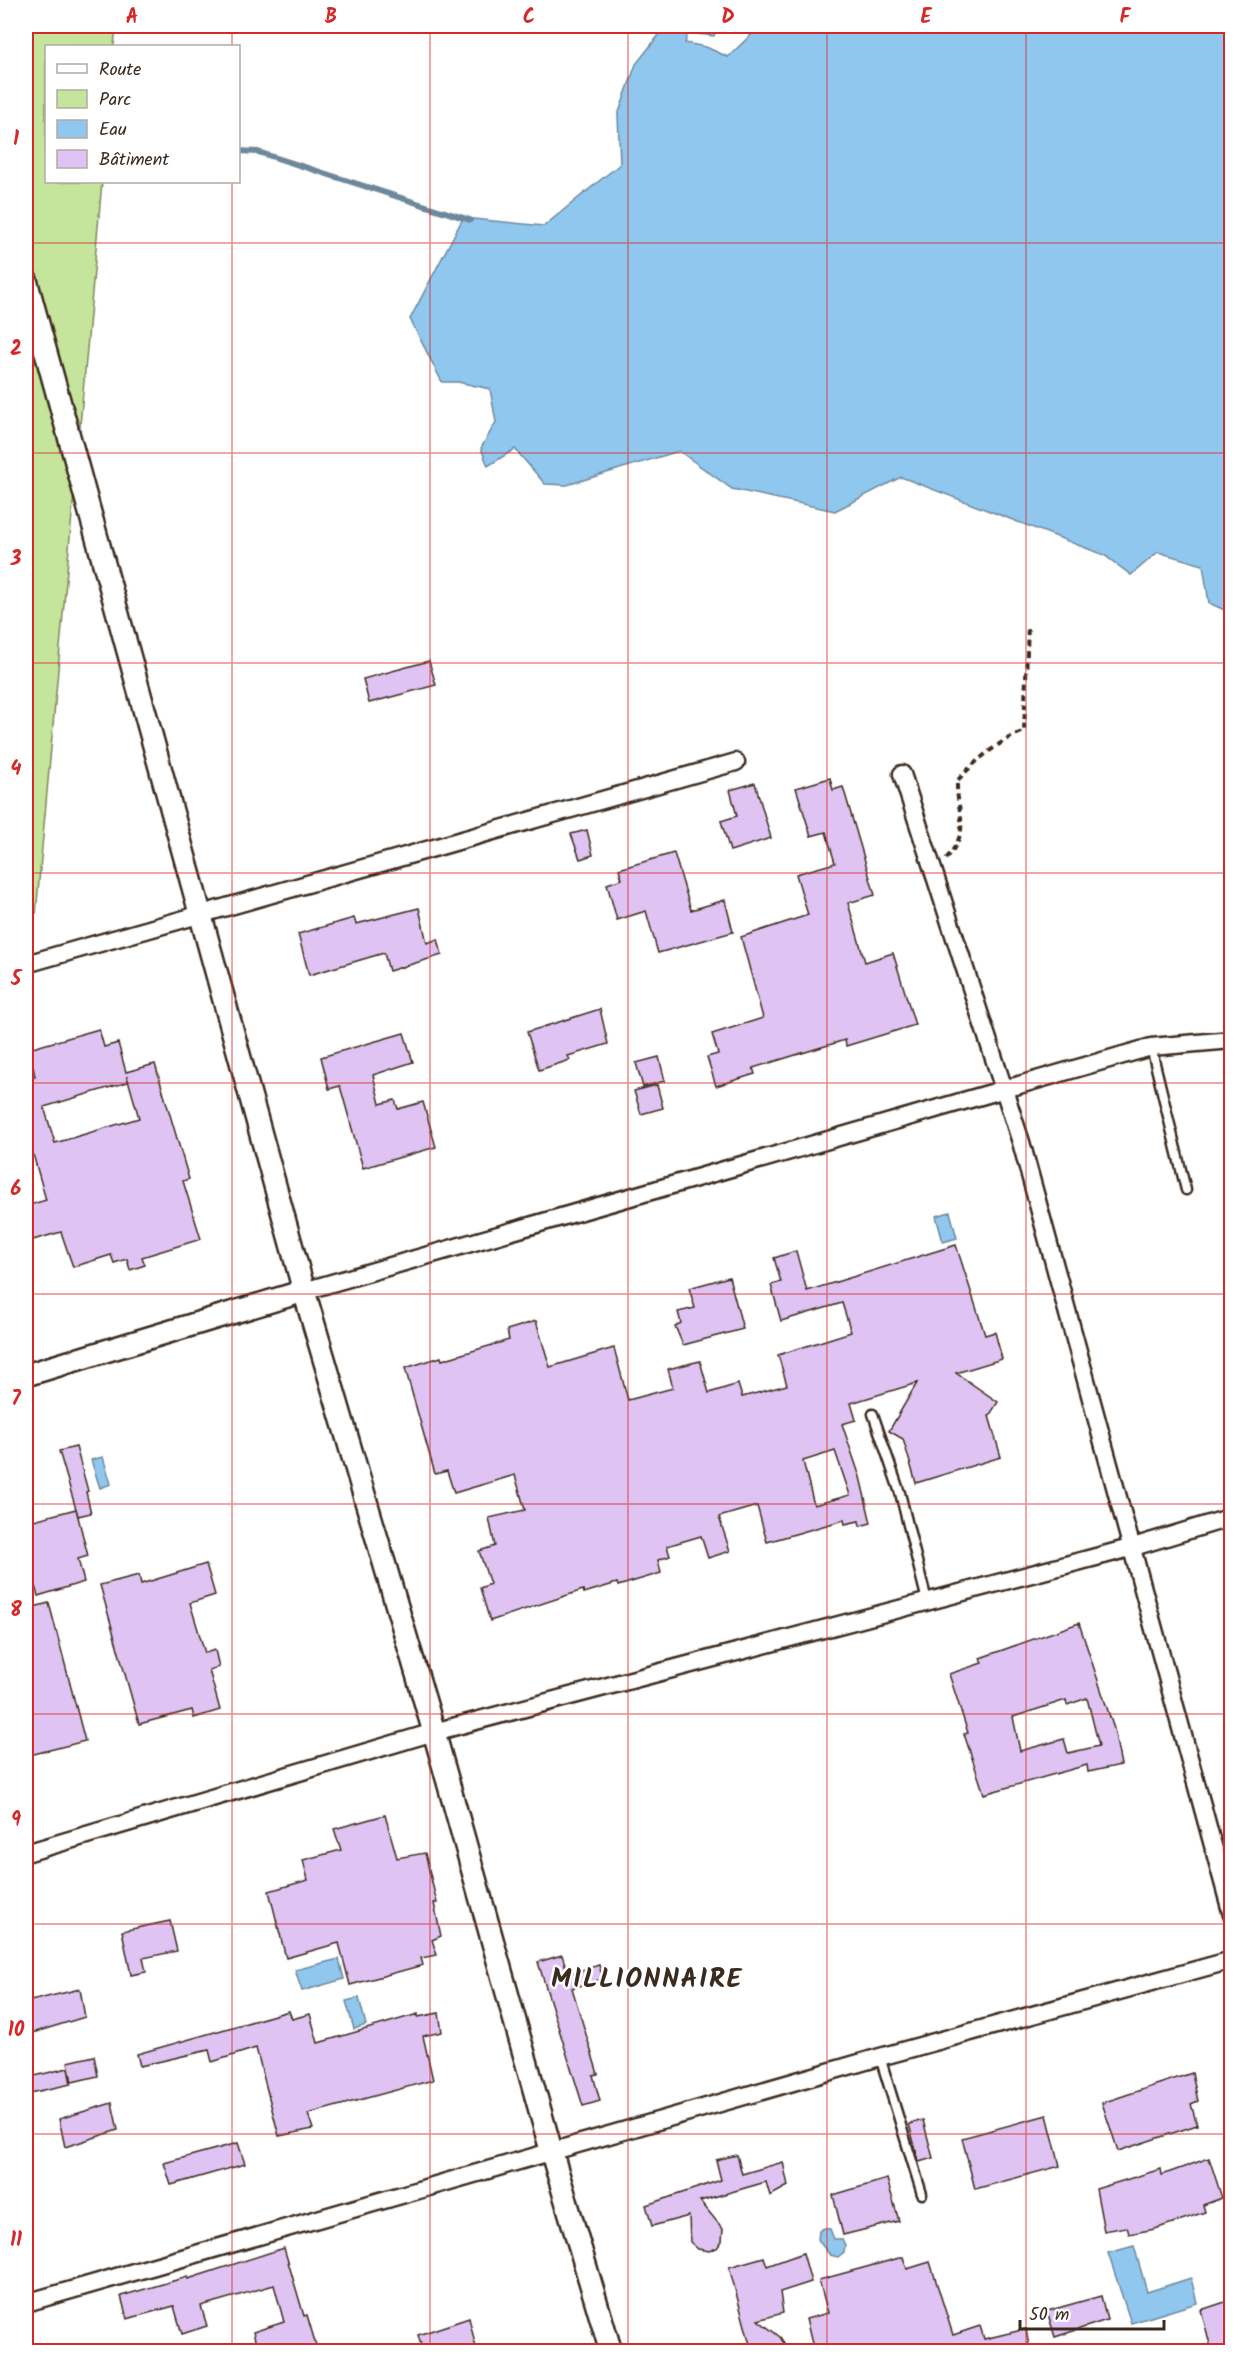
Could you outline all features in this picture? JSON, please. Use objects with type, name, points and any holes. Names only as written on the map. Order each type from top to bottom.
[{"type":"street","points":[[26,279],[202,912],[304,1291],[434,1732],[551,2150],[611,2352]]},
{"type":"street","points":[[26,964],[202,912],[736,762]]},
{"type":"street","points":[[902,774],[1021,1142],[1232,1915]]},
{"type":"street","points":[[26,1375],[304,1291],[1003,1088],[1151,1047],[1232,1040]]},
{"type":"street","points":[[26,1853],[434,1732],[1130,1548],[1232,1517]]},
{"type":"street","points":[[26,2303],[880,2056],[1232,1960]]},
{"type":"lane","points":[[1151,1047],[1186,1190]]},
{"type":"lane","points":[[873,1414],[900,1493],[927,1601]]},
{"type":"lane","points":[[880,2056],[922,2194]]},
{"type":"path","points":[[934,873],[956,847],[964,822],[957,797],[957,781],[971,765],[1009,737],[1024,731],[1028,625]]},
{"type":"green space","points":[[26,26],[116,26],[114,45],[45,45],[45,183],[102,183],[36,914],[26,885]]},
{"type":"water","points":[[666,26],[713,26],[717,28],[714,36],[688,33],[685,43],[706,47],[728,57],[754,32],[774,26],[1231,26],[1231,613],[1209,603],[1203,565],[1158,552],[1131,575],[1104,555],[901,477],[835,511],[732,489],[679,451],[567,485],[545,484],[515,449],[488,466],[481,448],[496,422],[490,389],[458,382],[442,382],[410,319],[463,218],[544,226],[620,164],[618,115],[636,64]]},
{"type":"water","points":[[950,1212],[957,1238],[943,1242],[936,1216]]},
{"type":"water","points":[[103,1457],[111,1484],[100,1488],[91,1460]]},
{"type":"water","points":[[339,1959],[344,1979],[302,1991],[295,1970]]},
{"type":"water","points":[[359,1998],[366,2025],[354,2029],[346,2001]]},
{"type":"water","points":[[824,2228],[830,2229],[834,2239],[842,2239],[845,2245],[844,2252],[838,2257],[830,2255],[818,2240],[819,2231]]},
{"type":"water","points":[[1134,2246],[1147,2292],[1191,2278],[1197,2303],[1131,2323],[1108,2253]]},
{"type":"building","points":[[429,661],[436,685],[369,703],[363,679]]},
{"type":"building","points":[[830,778],[833,790],[843,787],[875,895],[848,903],[865,962],[893,953],[915,1025],[846,1046],[845,1040],[753,1068],[755,1074],[716,1086],[707,1057],[718,1054],[712,1034],[763,1018],[741,937],[808,915],[796,874],[835,863],[826,832],[811,836],[796,788]]},
{"type":"building","points":[[755,783],[771,838],[730,851],[721,821],[737,816],[730,790]]},
{"type":"building","points":[[587,830],[593,855],[580,859],[571,834]]},
{"type":"building","points":[[674,853],[691,910],[725,900],[733,932],[658,953],[646,911],[617,920],[607,884],[622,879],[619,869]]},
{"type":"building","points":[[419,908],[427,943],[438,939],[442,955],[389,971],[384,953],[309,975],[298,934],[354,918],[356,924]]},
{"type":"building","points":[[600,1009],[608,1044],[568,1056],[570,1060],[539,1070],[527,1032]]},
{"type":"building","points":[[99,1029],[104,1047],[118,1043],[126,1072],[155,1064],[189,1179],[183,1181],[201,1239],[142,1257],[145,1265],[130,1270],[127,1259],[114,1263],[111,1255],[73,1267],[61,1232],[26,1242],[26,1206],[46,1200],[29,1140],[26,1141],[26,1079],[35,1076],[29,1049]],"holes":[[[127,1076],[139,1118],[55,1143],[44,1107],[128,1082]]]},
{"type":"building","points":[[404,1033],[413,1062],[373,1075],[380,1104],[395,1100],[398,1109],[423,1102],[436,1147],[363,1168],[340,1086],[329,1089],[321,1057]]},
{"type":"building","points":[[659,1057],[665,1081],[643,1087],[636,1063]]},
{"type":"building","points":[[657,1085],[663,1108],[641,1114],[634,1091]]},
{"type":"building","points":[[956,1245],[985,1335],[995,1332],[1002,1359],[956,1373],[998,1402],[989,1416],[1001,1457],[916,1483],[903,1439],[889,1431],[917,1383],[851,1403],[856,1420],[842,1424],[860,1477],[871,1523],[860,1526],[859,1521],[845,1524],[844,1520],[767,1542],[757,1506],[719,1517],[730,1551],[708,1558],[701,1536],[667,1546],[670,1556],[658,1560],[661,1573],[618,1586],[617,1583],[584,1593],[583,1590],[490,1621],[480,1588],[490,1584],[479,1551],[495,1546],[489,1518],[525,1510],[515,1475],[454,1493],[447,1471],[435,1474],[405,1368],[441,1357],[442,1360],[509,1340],[507,1330],[536,1321],[550,1367],[614,1348],[628,1400],[673,1388],[668,1369],[700,1361],[709,1393],[738,1384],[742,1397],[787,1385],[778,1355],[851,1332],[842,1303],[781,1321],[771,1285],[781,1282],[774,1258],[796,1251],[807,1291]],"holes":[[[835,1451],[850,1495],[814,1505],[803,1461]]]},
{"type":"building","points":[[729,1277],[743,1329],[683,1345],[675,1326],[681,1323],[678,1312],[695,1308],[689,1288]]},
{"type":"building","points":[[76,1447],[88,1491],[86,1492],[91,1513],[78,1516],[59,1451]]},
{"type":"building","points":[[76,1509],[88,1556],[78,1559],[84,1582],[38,1596],[31,1572],[26,1573],[26,1522]]},
{"type":"building","points":[[206,1564],[215,1595],[190,1603],[205,1653],[215,1650],[219,1667],[209,1670],[220,1710],[194,1718],[192,1710],[139,1724],[100,1585],[139,1575],[141,1584]]},
{"type":"building","points":[[49,1603],[85,1741],[26,1756],[26,1609]]},
{"type":"building","points":[[1079,1623],[1114,1729],[1121,1765],[1088,1772],[1087,1765],[984,1794],[964,1734],[968,1733],[949,1674],[982,1663],[980,1658]],"holes":[[[1087,1698],[1099,1746],[1068,1753],[1064,1739],[1020,1751],[1013,1717],[1066,1700],[1067,1705]]]},
{"type":"building","points":[[385,1815],[397,1858],[425,1853],[437,1903],[434,1903],[441,1936],[432,1940],[437,1955],[421,1958],[423,1965],[350,1985],[339,1943],[286,1958],[269,1891],[308,1880],[303,1860],[341,1850],[334,1829]]},
{"type":"building","points":[[170,1921],[177,1951],[143,1958],[146,1972],[131,1975],[122,1931]]},
{"type":"building","points":[[562,1955],[568,1974],[599,1965],[603,1979],[572,1988],[598,2074],[593,2075],[600,2101],[583,2106],[538,1962]]},
{"type":"building","points":[[80,1989],[85,2017],[29,2034],[26,2002]]},
{"type":"building","points":[[289,2011],[292,2019],[310,2014],[318,2043],[418,2014],[418,2017],[439,2013],[442,2032],[423,2036],[433,2080],[308,2114],[313,2129],[279,2136],[256,2048],[212,2062],[209,2050],[140,2066],[137,2054]]},
{"type":"building","points":[[94,2056],[98,2076],[72,2082],[68,2062]]},
{"type":"building","points":[[68,2068],[71,2084],[26,2094],[26,2078]]},
{"type":"building","points":[[1192,2073],[1198,2101],[1191,2104],[1197,2125],[1118,2151],[1102,2103]]},
{"type":"building","points":[[112,2103],[118,2130],[65,2147],[59,2119]]},
{"type":"building","points":[[1047,2115],[1060,2166],[975,2189],[962,2138]]},
{"type":"building","points":[[923,2120],[933,2158],[919,2162],[909,2124]]},
{"type":"building","points":[[238,2143],[245,2164],[171,2185],[164,2163]]},
{"type":"building","points":[[737,2155],[742,2174],[783,2162],[788,2186],[770,2196],[766,2182],[700,2201],[723,2229],[722,2241],[717,2248],[709,2251],[698,2249],[690,2242],[689,2216],[652,2226],[646,2205],[721,2180],[716,2160]]},
{"type":"building","points":[[1209,2158],[1222,2198],[1203,2205],[1205,2212],[1155,2229],[1129,2234],[1127,2227],[1104,2231],[1096,2189],[1161,2169],[1162,2175]]},
{"type":"building","points":[[887,2179],[899,2221],[843,2235],[833,2195]]},
{"type":"building","points":[[284,2248],[304,2316],[307,2315],[318,2352],[258,2352],[253,2332],[284,2322],[274,2285],[201,2306],[207,2326],[182,2334],[174,2306],[127,2319],[121,2296],[187,2277],[188,2279]]},
{"type":"building","points":[[803,2253],[811,2282],[780,2292],[783,2313],[758,2320],[780,2337],[790,2352],[752,2352],[729,2267],[764,2257],[767,2266]]},
{"type":"building","points":[[903,2257],[907,2269],[930,2262],[953,2335],[980,2326],[984,2339],[1026,2329],[1029,2347],[1012,2352],[814,2352],[806,2319],[828,2313],[819,2280]]},
{"type":"building","points":[[1101,2296],[1107,2320],[1055,2337],[1047,2311]]},
{"type":"building","points":[[1228,2301],[1232,2312],[1232,2352],[1212,2352],[1201,2310]]},
{"type":"building","points":[[469,2318],[477,2352],[423,2352],[418,2335]]},
{"type":"waterway","points":[[240,151],[258,152],[470,220]]},
{"type":"district","name":"MILLIONNAIRE","points":[[647,1978]]}]
